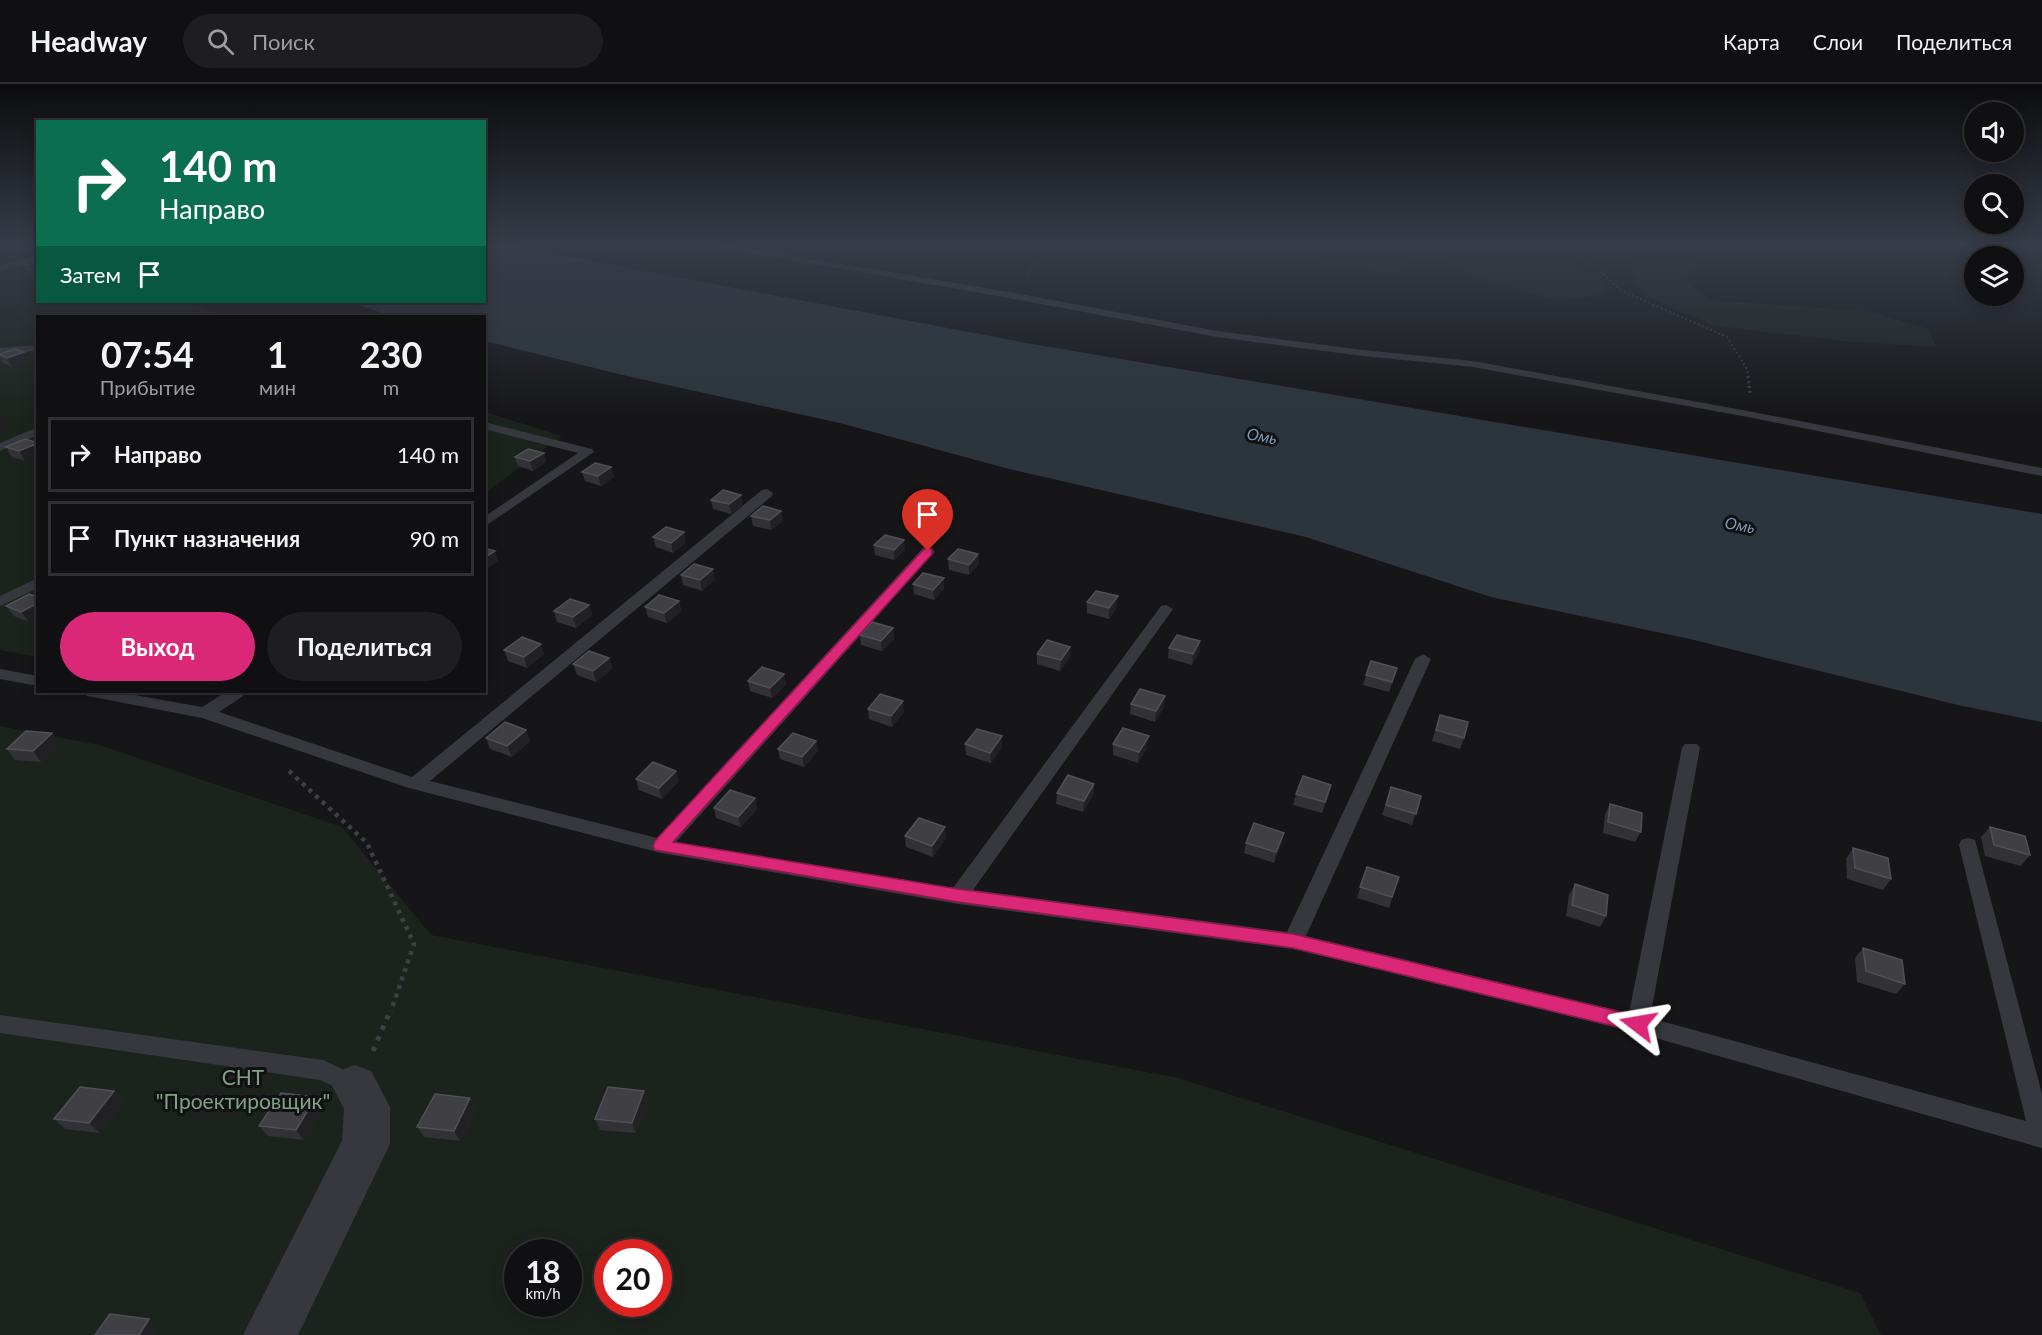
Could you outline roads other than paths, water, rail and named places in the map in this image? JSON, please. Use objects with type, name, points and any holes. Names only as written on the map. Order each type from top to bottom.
[{"type":"street","points":[[270,1335],[366,1144],[367,1107],[355,1086]]},
{"type":"lane","points":[[1049,302],[1217,333],[1363,353],[1473,364],[1753,415],[2042,472]]},
{"type":"lane","points":[[0,351],[36,348]]},
{"type":"lane","points":[[486,425],[588,452],[486,522]]},
{"type":"lane","points":[[0,447],[36,431]]},
{"type":"lane","points":[[415,784],[767,493]]},
{"type":"lane","points":[[660,846],[928,551]]},
{"type":"lane","points":[[0,602],[36,583]]},
{"type":"lane","points":[[958,896],[1166,609]]},
{"type":"lane","points":[[1293,941],[1423,659]]},
{"type":"lane","points":[[0,674],[36,681]]},
{"type":"lane","points":[[98,693],[205,713],[415,784],[660,846],[958,896],[1293,941],[1638,1024],[2042,1137],[1968,845]]},
{"type":"lane","points":[[205,713],[235,693]]},
{"type":"lane","points":[[1638,1024],[1691,748]]},
{"type":"lane","points":[[0,1024],[322,1070],[355,1086]]},
{"type":"water","name":"Омь","points":[[811,302],[1032,344],[2042,514],[2042,722],[1958,705],[1690,639],[1491,597],[1306,537],[1009,469],[844,424],[627,376],[486,341],[486,315],[389,315],[351,303]]},
{"type":"park label","name":"СНТ \"Проектировщик\"","points":[[243,1090]]}]
